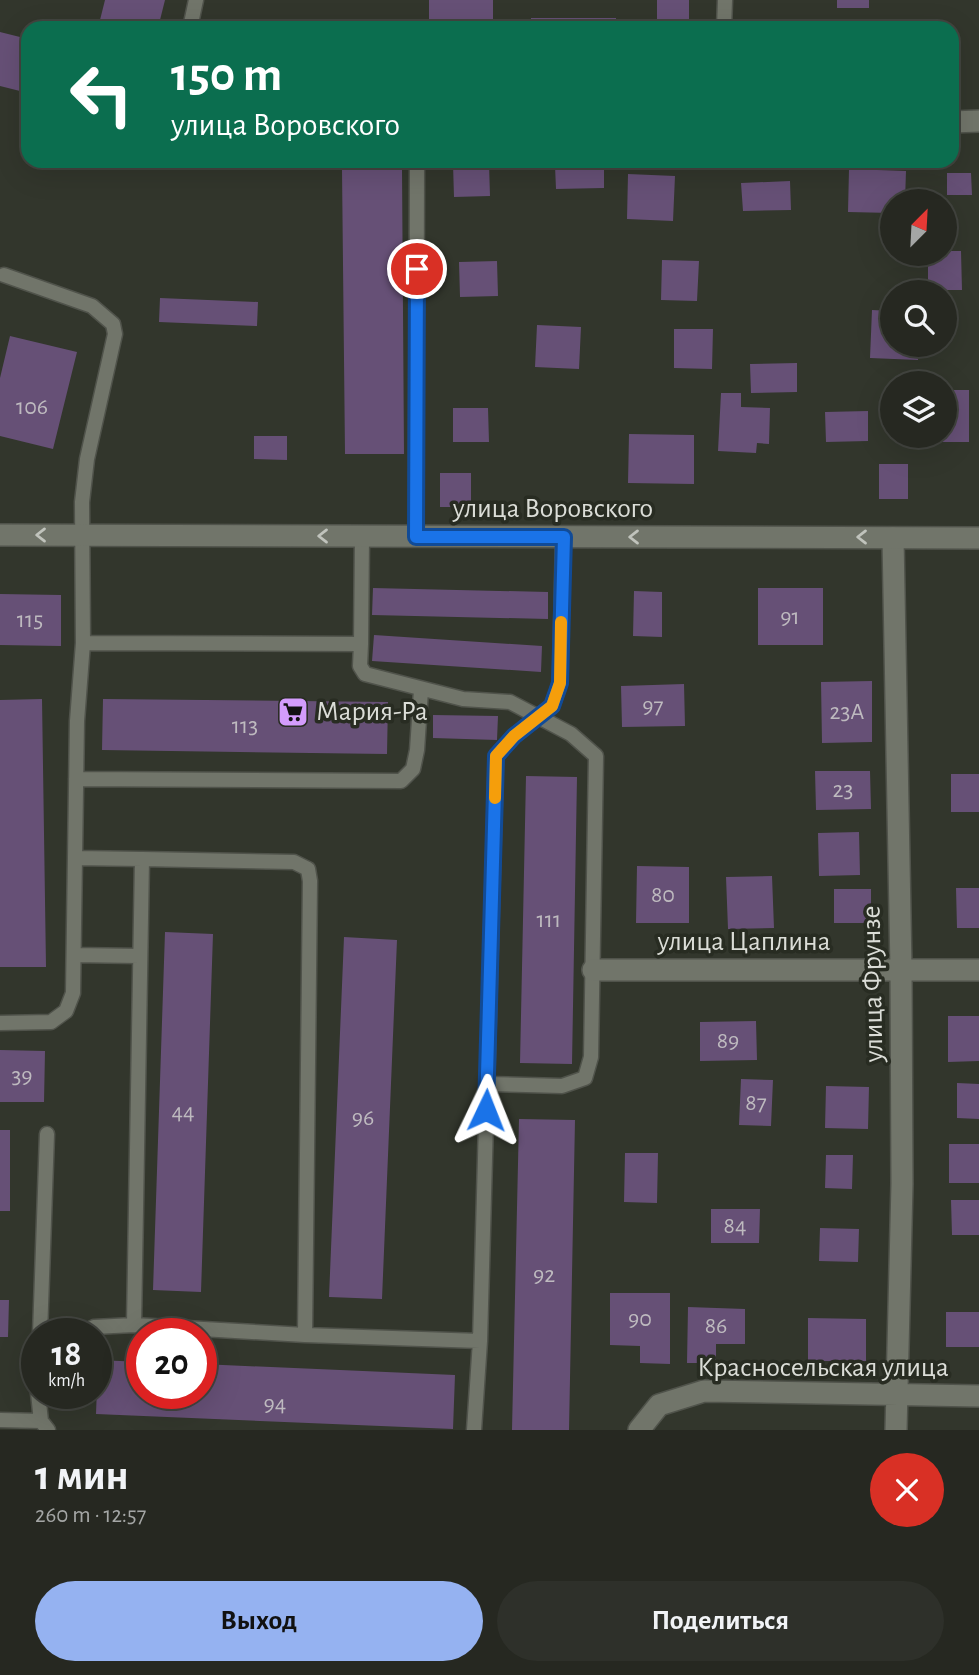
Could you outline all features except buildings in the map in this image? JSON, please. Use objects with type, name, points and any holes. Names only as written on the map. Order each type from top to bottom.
[{"type":"street","points":[[959,122],[979,121]]},
{"type":"street","name":"улица Воровского","points":[[0,535],[979,538]]},
{"type":"street","name":"улица Фрунзе","points":[[893,538],[902,1184],[896,1430]]},
{"type":"street","name":"улица Цаплина","points":[[593,970],[979,970]]},
{"type":"street","name":"Красносельская улица","points":[[639,1430],[659,1405],[704,1391],[979,1396]]},
{"type":"lane","points":[[191,21],[195,0]]},
{"type":"lane","points":[[724,21],[725,0]]},
{"type":"lane","points":[[416,537],[417,168]]},
{"type":"lane","points":[[0,1023],[51,1022],[66,1012],[73,993],[77,721],[83,643],[82,502],[88,459],[115,334],[113,324],[92,306],[4,275]]},
{"type":"lane","points":[[362,536],[360,666],[365,674],[463,699],[510,702],[571,734],[596,756],[591,1057],[585,1078],[562,1086],[487,1084]]},
{"type":"lane","points":[[474,1430],[480,1341],[496,756],[514,736],[539,719],[552,706],[560,683],[564,537]]},
{"type":"lane","points":[[83,643],[361,644]]},
{"type":"lane","points":[[76,779],[401,781],[413,769],[418,750],[421,690]]},
{"type":"lane","points":[[75,858],[294,862],[308,869],[310,909],[305,1335]]},
{"type":"lane","points":[[134,1318],[142,859]]},
{"type":"lane","points":[[74,955],[139,956]]},
{"type":"lane","points":[[41,1318],[47,1134]]},
{"type":"lane","points":[[217,1330],[480,1341]]},
{"type":"lane","points":[[0,1420],[44,1426]]},
{"type":"slow traffic","points":[[495,798],[496,756],[514,736],[539,719],[552,706],[560,683],[561,622]]},
{"type":"place","name":"Мария-Ра","points":[[293,712]]},
{"type":"route","points":[[417,269],[416,537],[564,537],[560,683],[552,706],[539,719],[514,736],[496,756],[486,1110]]}]
